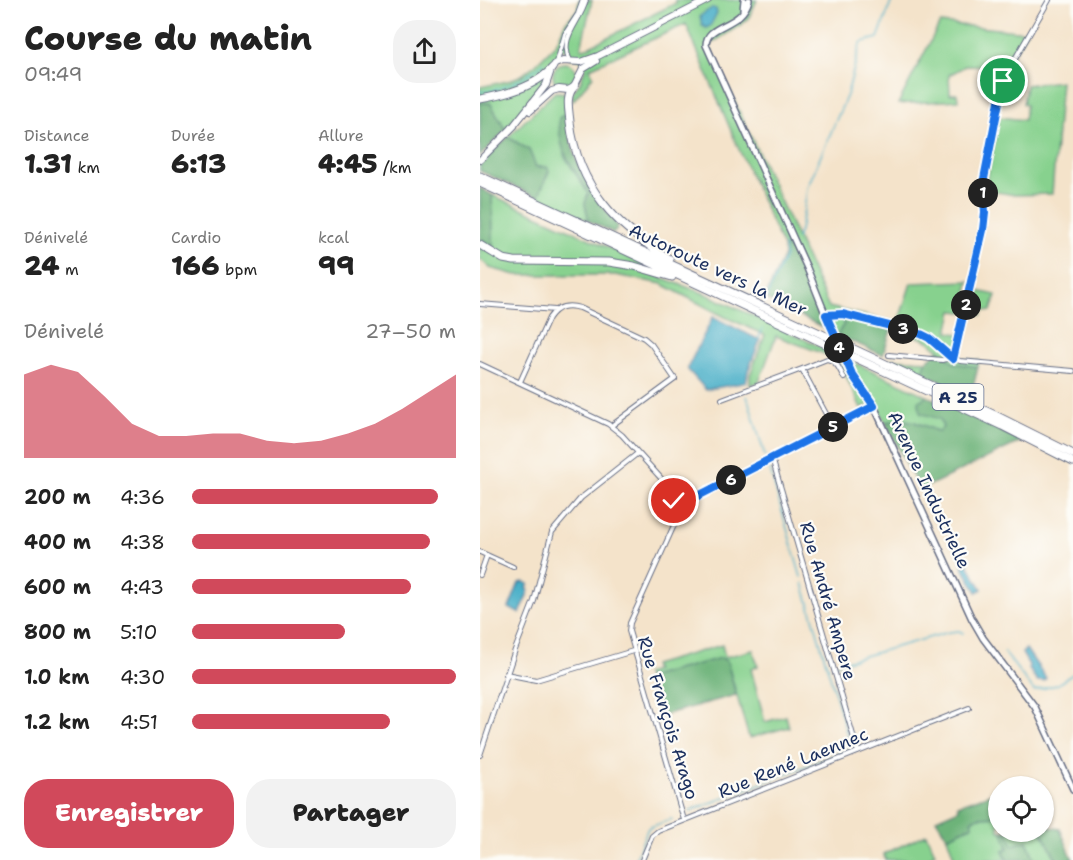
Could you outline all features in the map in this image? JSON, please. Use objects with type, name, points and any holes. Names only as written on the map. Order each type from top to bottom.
[{"type":"highway","points":[[480,99],[504,94],[527,85],[546,74],[554,65]]},
{"type":"highway","points":[[574,87],[568,97],[571,127],[578,158],[590,184],[606,208],[628,231],[649,247],[682,266],[686,271]]},
{"type":"highway","name":"Autoroute vers la Mer","points":[[480,176],[995,415],[1073,454]]},
{"type":"highway","name":"A 25","points":[[480,183],[1002,426],[1073,462]]},
{"type":"highway","points":[[480,245],[503,259],[620,264],[657,272],[707,289]]},
{"type":"main road","points":[[550,76],[553,85],[559,89],[574,87],[585,67],[705,1]]},
{"type":"main road","points":[[511,129],[546,86],[554,65],[563,61],[583,62],[614,49]]},
{"type":"main road","points":[[571,62],[577,67],[580,76]]},
{"type":"main road","points":[[480,160],[549,93],[559,89]]},
{"type":"street","points":[[571,62],[566,50],[567,39],[581,15],[584,0]]},
{"type":"street","points":[[554,65],[560,56],[565,34],[584,0]]},
{"type":"street","points":[[742,15],[744,0]]},
{"type":"street","points":[[742,15],[749,0]]},
{"type":"street","points":[[953,359],[983,230],[985,212],[983,184],[1003,81],[1049,0]]},
{"type":"street","name":"Avenue Industrielle","points":[[742,15],[710,33],[705,41],[706,48],[810,274],[852,374],[874,406],[972,619],[983,638],[1035,707],[1073,789]]},
{"type":"street","points":[[480,304],[556,310]]},
{"type":"street","points":[[520,382],[549,318],[556,310],[565,306],[578,307],[646,339],[675,379],[611,426]]},
{"type":"street","points":[[826,315],[843,314],[921,334],[953,359]]},
{"type":"street","points":[[889,355],[1073,371]]},
{"type":"street","points":[[722,399],[827,359],[831,360],[844,378]]},
{"type":"street","points":[[480,364],[611,426],[681,499],[683,507],[678,509],[674,505],[675,500],[681,499]]},
{"type":"street","points":[[802,369],[833,427]]},
{"type":"street","name":"Rue François Arago","points":[[684,820],[629,634],[629,626],[674,524],[683,507],[696,497],[874,406]]},
{"type":"street","points":[[480,755],[535,597],[553,531],[581,498],[638,453]]},
{"type":"street","name":"Rue André Ampere","points":[[772,458],[858,752]]},
{"type":"street","name":"Rue François Arago","points":[[667,487],[676,515],[674,524]]},
{"type":"street","name":"Rue François Arago","points":[[681,499],[696,497]]},
{"type":"street","points":[[480,552],[513,567]]},
{"type":"street","points":[[480,575],[487,555]]},
{"type":"street","points":[[507,674],[536,680],[633,651]]},
{"type":"street","name":"Rue René Laennec","points":[[642,860],[653,834],[969,708]]},
{"type":"green space","points":[[579,0],[592,0],[581,48],[584,49],[676,3],[675,0],[757,0],[749,17],[742,24],[709,45],[829,307],[898,323],[911,283],[969,281],[963,312],[953,311],[948,332],[963,335],[958,355],[963,359],[979,360],[978,367],[954,363],[928,341],[919,337],[842,317],[844,324],[837,335],[824,328],[793,249],[783,247],[686,24],[590,68],[593,76],[573,101],[572,93],[580,83],[585,69],[581,60],[570,58],[568,50],[560,48],[557,57],[549,65],[545,81],[506,130],[490,103],[480,103],[480,87],[508,81],[522,75],[536,64],[556,44],[565,23],[577,10]]},
{"type":"green space","points":[[940,23],[1026,32],[1000,78],[990,77],[990,66],[967,65],[949,75],[950,94],[957,94],[958,100],[898,104]]},
{"type":"green space","points":[[565,63],[573,67],[577,75],[573,83],[565,87],[557,83],[553,75],[557,67]]},
{"type":"green space","points":[[1061,81],[1052,194],[1015,195],[985,190],[999,117],[1024,120],[1026,105],[1023,104],[1026,85]]},
{"type":"green space","points":[[555,92],[567,93],[564,155],[588,193],[585,204],[589,221],[538,197],[549,171],[547,167],[536,167],[529,150],[508,137]]},
{"type":"green space","points":[[480,103],[490,103],[506,130],[480,156]]},
{"type":"green space","points":[[567,113],[572,146],[577,161],[590,187],[618,226],[614,233],[589,221],[585,204],[588,193],[567,158],[561,142],[559,118]]},
{"type":"green space","points":[[508,137],[529,150],[536,167],[547,167],[549,171],[538,197],[480,171],[480,164]]},
{"type":"green space","points":[[480,188],[492,195],[493,247],[480,238]]},
{"type":"green space","points":[[492,195],[650,266],[649,273],[706,294],[927,396],[919,401],[940,419],[943,427],[939,432],[913,421],[885,422],[875,402],[861,408],[838,359],[776,336],[759,382],[750,385],[750,375],[765,335],[662,284],[615,275],[516,275],[490,268],[480,259],[480,238],[493,246]]},
{"type":"green space","points":[[783,247],[793,249],[824,328],[768,300],[767,294],[784,255]]},
{"type":"green space","points":[[973,290],[996,295],[991,311],[984,310],[982,315],[968,313]]},
{"type":"green space","points":[[842,317],[891,330],[883,355],[837,335],[844,324]]},
{"type":"green space","points":[[939,350],[954,363],[978,367],[971,395],[922,373],[927,361]]},
{"type":"green space","points":[[890,359],[927,361],[922,373]]},
{"type":"green space","points":[[927,396],[1022,441],[920,490],[885,422],[907,421],[939,432],[943,427],[940,419],[920,413],[919,401]]},
{"type":"green space","points":[[722,645],[725,657],[753,650],[758,666],[751,669],[765,722],[786,716],[789,727],[749,738],[727,661],[721,658],[647,678],[646,674],[655,671],[653,665]]},
{"type":"green space","points":[[721,658],[727,661],[736,695],[659,716],[647,678]]},
{"type":"green space","points":[[988,795],[988,817],[971,820],[973,825],[947,837],[936,819],[959,809],[958,805]]},
{"type":"green space","points":[[988,817],[988,842],[1006,842],[1008,848],[1003,851],[1007,860],[955,860],[947,837],[973,825],[971,820]]},
{"type":"green space","points":[[1054,828],[1060,829],[1073,860],[1057,860],[1047,842],[1054,842]]},
{"type":"green space","points":[[926,834],[935,853],[926,860],[885,860],[884,854]]},
{"type":"green space","points":[[1006,842],[1012,842],[1013,845],[1027,842],[1035,860],[1007,860],[1003,851],[1008,848]]},
{"type":"green space","points":[[1011,842],[1024,842],[1013,846]]},
{"type":"green space","points":[[1027,842],[1047,842],[1057,860],[1035,860]]},
{"type":"water","points":[[712,8],[716,9],[717,13],[710,26],[706,28],[702,25],[700,16]]},
{"type":"water","points":[[713,317],[760,340],[746,382],[706,390],[688,370],[688,367]]},
{"type":"water","points":[[967,563],[982,589],[977,592],[962,566]]},
{"type":"water","points":[[519,583],[529,584],[527,588],[529,590],[520,614],[509,608]]},
{"type":"water","points":[[1026,649],[1046,678],[1044,681],[1037,681],[1029,669],[1022,653]]},
{"type":"waterway","points":[[797,238],[807,188],[847,95],[860,45],[862,42],[878,38],[892,0]]},
{"type":"waterway","points":[[480,92],[498,89],[514,82],[530,74],[544,63]]},
{"type":"waterway","points":[[766,298],[785,256],[785,244]]},
{"type":"waterway","points":[[758,341],[762,329]]},
{"type":"waterway","points":[[747,396],[765,456]]},
{"type":"waterway","points":[[770,470],[801,577]]},
{"type":"waterway","points":[[803,583],[827,666],[829,666]]},
{"type":"waterway","points":[[836,664],[949,632],[963,633]]},
{"type":"waterway","points":[[1004,652],[1034,691],[1056,685],[1073,674]]},
{"type":"waterway","points":[[690,811],[847,750],[850,744],[827,666]]},
{"type":"waterway","points":[[635,860],[648,828],[672,819]]},
{"type":"route","points":[[674,501],[696,497],[874,406],[852,374],[826,315],[843,314],[925,335],[953,359],[983,230],[985,212],[983,184],[1003,81]]}]
